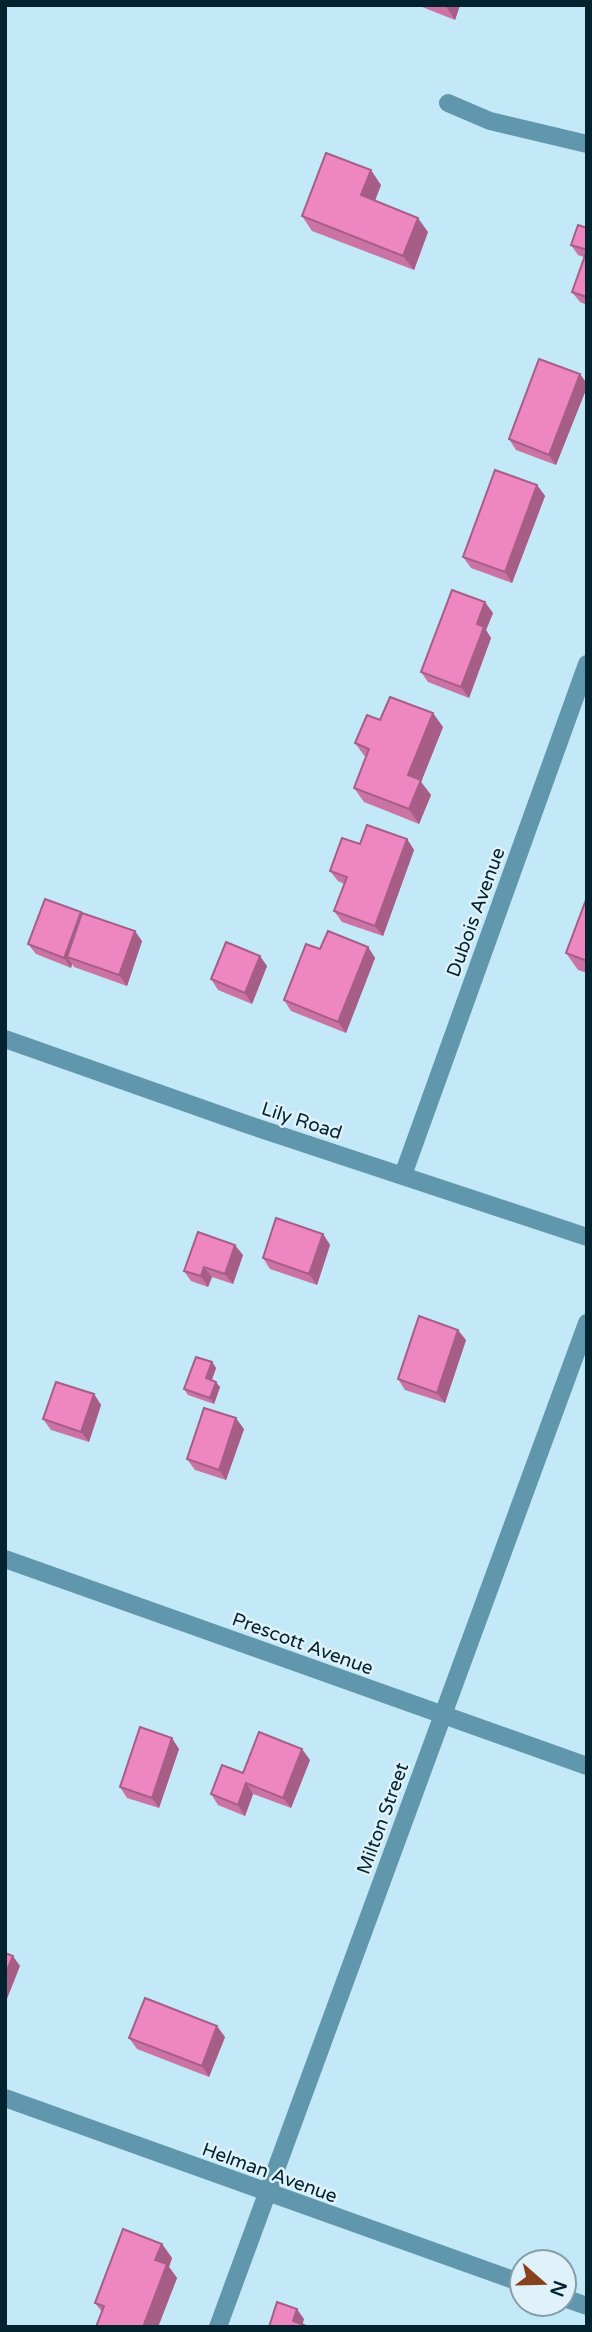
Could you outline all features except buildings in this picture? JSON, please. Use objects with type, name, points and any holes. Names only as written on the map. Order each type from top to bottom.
[{"type":"street","points":[[448,103],[490,121],[587,144]]},
{"type":"street","name":"Dubois Avenue","points":[[402,1175],[587,664]]},
{"type":"street","name":"Lily Road","points":[[5,1039],[233,1119],[587,1237]]},
{"type":"street","name":"Milton Street","points":[[218,2327],[587,1324]]},
{"type":"street","name":"Prescott Avenue","points":[[5,1559],[587,1766]]},
{"type":"street","name":"Helman Avenue","points":[[5,2098],[508,2278]]}]
